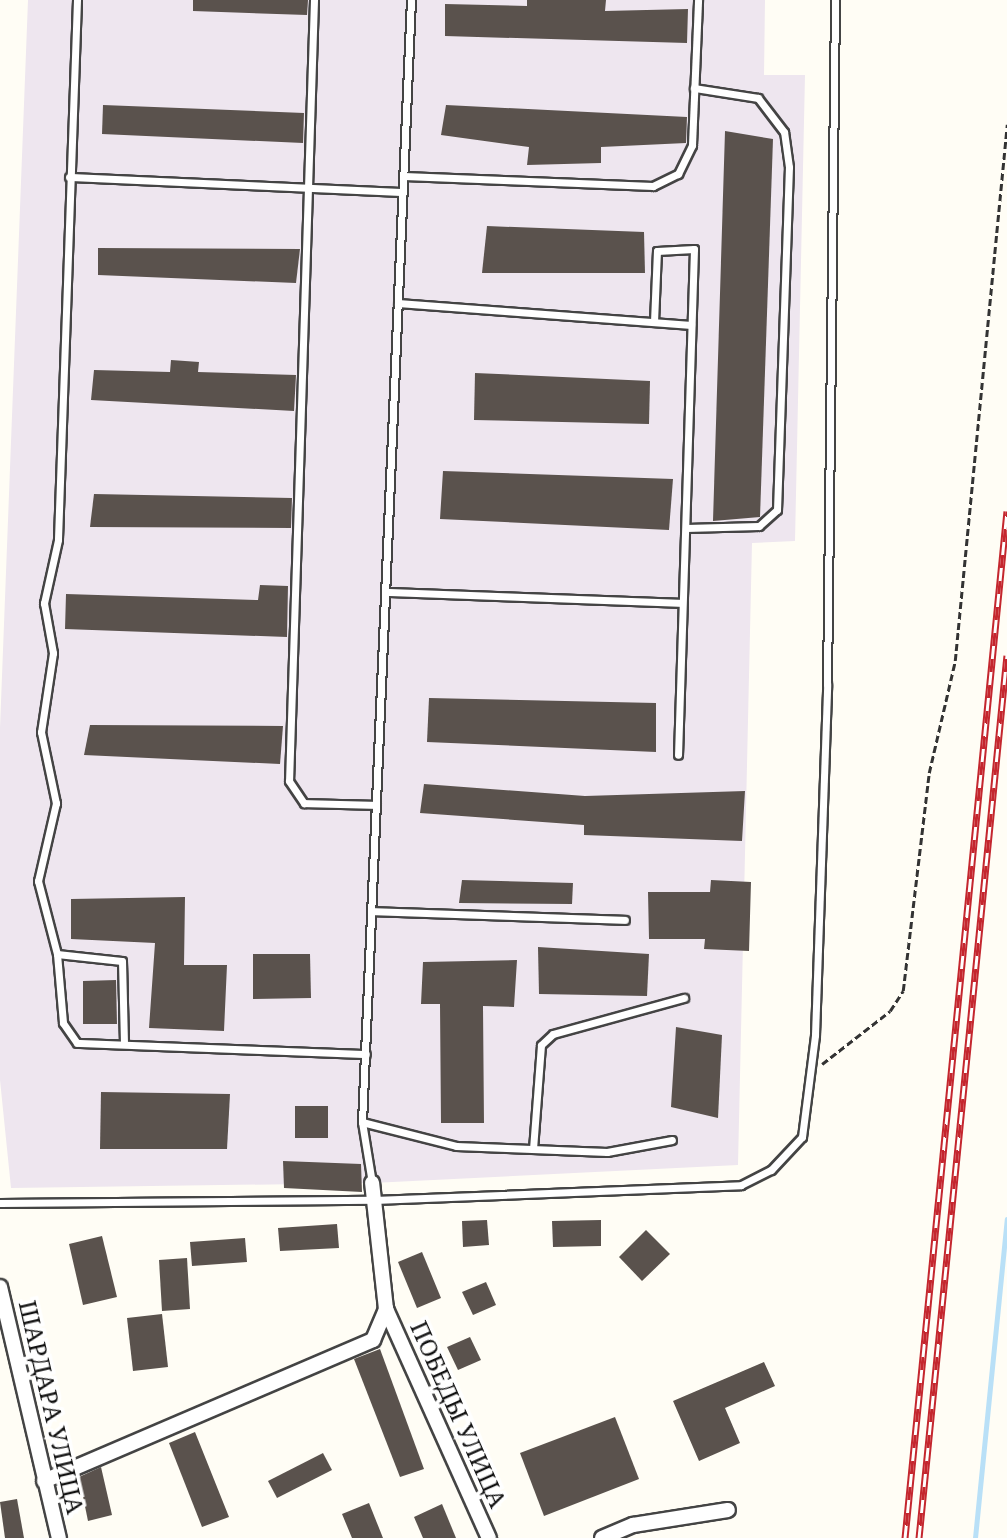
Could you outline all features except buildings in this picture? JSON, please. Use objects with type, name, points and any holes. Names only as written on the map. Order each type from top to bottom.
[{"type":"street","points":[[44,1481],[373,1340],[386,1309],[372,1182]]},
{"type":"street","name":"ШАРДАРА УЛИЦА","points":[[0,1287],[59,1538]]},
{"type":"street","name":"ПОБЕДЫ УЛИЦА","points":[[386,1309],[489,1538]]},
{"type":"street","points":[[602,1538],[633,1525],[728,1510]]},
{"type":"lane","points":[[77,0],[58,540],[44,603],[54,653],[41,732],[56,803],[38,881],[57,954],[63,1023],[77,1043],[366,1054]]},
{"type":"lane","points":[[314,0],[289,781],[304,803],[376,805]]},
{"type":"lane","points":[[372,1182],[362,1122],[411,0]]},
{"type":"lane","points":[[404,176],[653,186],[678,174],[692,145],[698,0]]},
{"type":"lane","points":[[0,1203],[374,1200],[741,1185],[771,1170],[802,1137],[810,1073],[827,685],[835,0]]},
{"type":"lane","points":[[686,528],[759,526],[777,510],[789,167],[784,132],[758,98],[694,88]]},
{"type":"lane","points":[[69,177],[403,192]]},
{"type":"lane","points":[[654,322],[657,251],[694,249],[678,755]]},
{"type":"lane","points":[[398,303],[691,325]]},
{"type":"lane","points":[[386,592],[681,603]]},
{"type":"lane","points":[[372,911],[625,920]]},
{"type":"lane","points":[[57,954],[122,961],[124,1044]]},
{"type":"lane","points":[[533,1149],[541,1045],[553,1034],[684,998]]},
{"type":"lane","points":[[362,1122],[456,1146],[607,1152],[672,1140]]},
{"type":"path","points":[[810,1073],[890,1012],[903,991],[929,773],[955,661],[1007,125]]},
{"type":"shaded area","points":[[28,0],[765,0],[764,75],[805,75],[795,541],[752,543],[738,1165],[372,1183],[11,1188],[0,1080],[0,728]]},
{"type":"waterway","points":[[975,1538],[1007,1220]]},
{"type":"railway","points":[[905,1538],[1007,511]]},
{"type":"railway","points":[[919,1538],[1007,655]]}]
